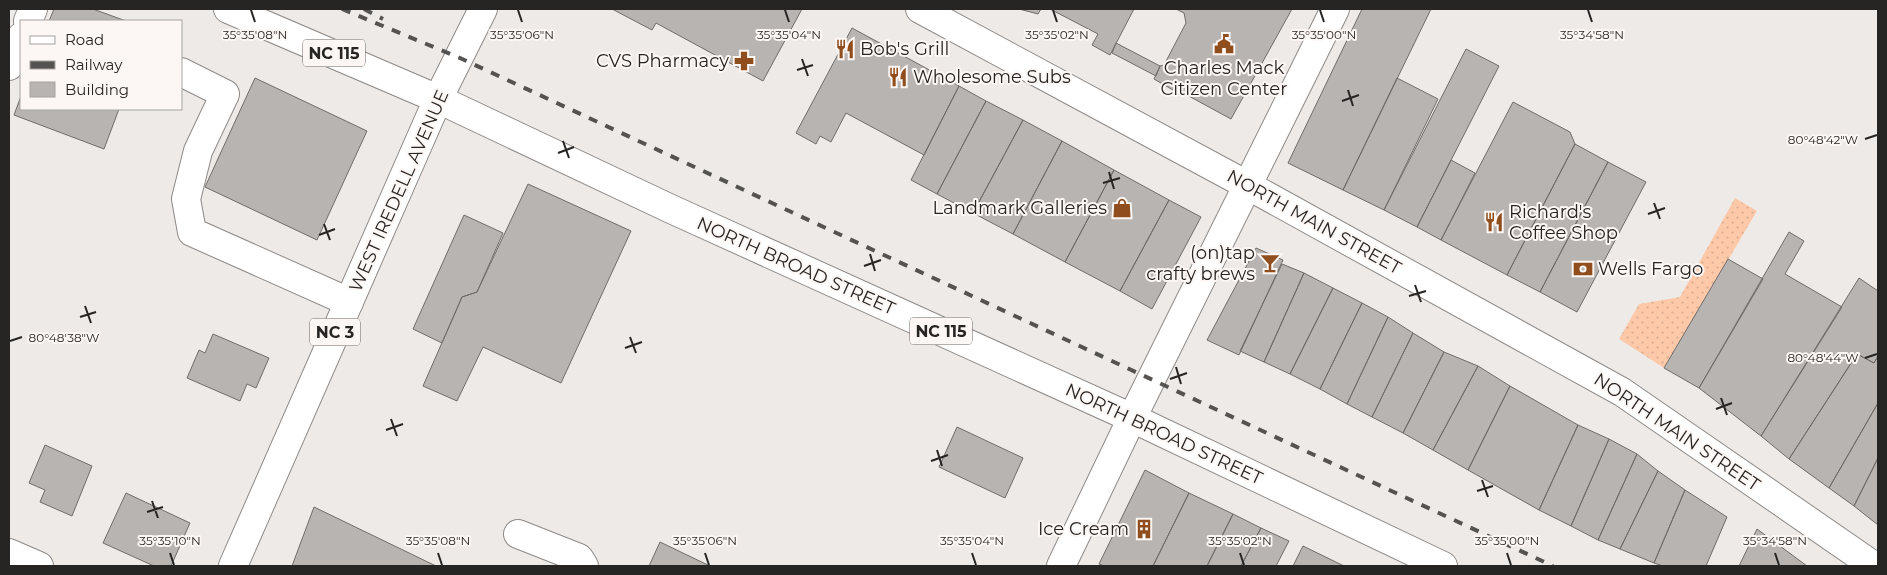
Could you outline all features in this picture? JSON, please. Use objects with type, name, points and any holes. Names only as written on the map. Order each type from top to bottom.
[{"type":"main road","name":"NORTH BROAD STREET","points":[[228,9],[438,99],[662,204],[1132,418],[1440,566]]},
{"type":"main road","name":"WEST IREDELL AVENUE","points":[[233,566],[438,99],[483,9]]},
{"type":"main road","name":"NORTH MAIN STREET","points":[[920,9],[1247,185],[1622,392],[1874,566]]},
{"type":"main road","points":[[1060,566],[1335,9]]},
{"type":"main road","points":[[9,66],[20,39]]},
{"type":"main road","points":[[182,72],[225,94],[198,151],[186,199],[192,232],[349,302]]},
{"type":"main road","points":[[518,534],[579,558],[584,566]]},
{"type":"main road","points":[[9,553],[38,566]]},
{"type":"shaded area","points":[[1735,198],[1757,211],[1664,368],[1619,339],[1639,304],[1680,297]]},
{"type":"building","points":[[54,9],[93,9],[123,20],[49,20]]},
{"type":"building","name":"CVS Pharmacy","points":[[612,9],[802,9],[763,81],[656,23],[652,30]]},
{"type":"building","points":[[1019,9],[1041,9],[1038,14]]},
{"type":"building","name":"Charles Mack Citizen Center","points":[[1050,9],[1134,9],[1110,55],[1092,45],[1098,34]]},
{"type":"building","name":"Charles Mack Citizen Center","points":[[1176,9],[1292,9],[1231,119],[1154,79],[1160,66],[1164,65],[1186,23],[1184,13]]},
{"type":"building","points":[[1362,9],[1431,9],[1343,190],[1288,163]]},
{"type":"building","points":[[852,28],[959,86],[924,155],[846,113],[831,142],[820,136],[816,144],[796,133]]},
{"type":"building","points":[[1116,43],[1160,66],[1156,76],[1112,53]]},
{"type":"building","points":[[1466,49],[1499,66],[1417,227],[1384,210]]},
{"type":"building","points":[[255,78],[367,131],[317,240],[205,187]]},
{"type":"building","points":[[1397,78],[1438,99],[1384,210],[1343,190]]},
{"type":"building","points":[[959,86],[986,101],[937,194],[911,180]]},
{"type":"building","points":[[20,99],[20,110],[119,110],[104,149],[14,115]]},
{"type":"building","points":[[986,101],[1023,120],[973,213],[937,194]]},
{"type":"building","points":[[1513,102],[1570,132],[1575,144],[1507,275],[1441,240]]},
{"type":"building","points":[[1023,120],[1062,141],[1013,234],[973,213]]},
{"type":"building","points":[[1062,141],[1114,170],[1065,262],[1013,234]]},
{"type":"building","points":[[1575,144],[1608,162],[1540,292],[1507,275]]},
{"type":"building","points":[[1451,160],[1475,173],[1441,240],[1417,227]]},
{"type":"building","points":[[1608,162],[1646,182],[1577,312],[1540,292]]},
{"type":"building","points":[[1114,170],[1169,200],[1120,291],[1065,262]]},
{"type":"building","points":[[528,184],[631,231],[561,383],[483,347],[457,401],[423,386],[462,297],[477,292]]},
{"type":"building","points":[[1169,200],[1201,217],[1152,309],[1120,291]]},
{"type":"building","points":[[464,215],[503,233],[477,292],[462,297],[442,343],[413,329]]},
{"type":"building","points":[[1789,232],[1804,241],[1785,274],[1842,307],[1761,436],[1699,388]]},
{"type":"building","points":[[1256,248],[1283,260],[1239,355],[1207,340]]},
{"type":"building","points":[[1728,259],[1763,279],[1699,388],[1664,368]]},
{"type":"building","points":[[1282,264],[1304,273],[1264,362],[1240,351]]},
{"type":"building","points":[[1304,273],[1333,288],[1290,374],[1264,362]]},
{"type":"building","points":[[1859,278],[1878,291],[1878,356],[1874,363],[1857,354],[1789,459],[1761,436]]},
{"type":"building","points":[[1333,288],[1362,303],[1320,389],[1290,374]]},
{"type":"building","points":[[1362,303],[1388,317],[1347,404],[1320,389]]},
{"type":"building","points":[[1388,317],[1413,333],[1372,417],[1347,404]]},
{"type":"building","points":[[1413,333],[1444,352],[1403,433],[1372,417]]},
{"type":"building","points":[[213,334],[269,358],[256,388],[247,384],[240,401],[187,378],[199,350],[205,353]]},
{"type":"building","points":[[1444,352],[1478,366],[1433,450],[1403,433]]},
{"type":"building","points":[[1857,354],[1874,363],[1878,356],[1878,403],[1829,488],[1789,459]]},
{"type":"building","points":[[1478,366],[1510,386],[1468,470],[1433,450]]},
{"type":"building","points":[[1510,386],[1578,425],[1539,510],[1468,470]]},
{"type":"building","points":[[1878,403],[1878,458],[1854,506],[1829,488]]},
{"type":"building","points":[[1578,425],[1609,439],[1571,526],[1539,510]]},
{"type":"building","points":[[957,427],[1023,458],[1005,498],[939,467]]},
{"type":"building","points":[[1609,439],[1637,454],[1598,540],[1571,526]]},
{"type":"building","points":[[45,445],[92,466],[72,516],[40,502],[45,490],[29,483]]},
{"type":"building","points":[[1637,454],[1658,471],[1620,549],[1598,540]]},
{"type":"building","points":[[1878,458],[1878,525],[1854,506]]},
{"type":"building","name":"Ice Cream","points":[[1145,470],[1189,493],[1153,566],[1104,566],[1099,564]]},
{"type":"building","points":[[1658,471],[1685,490],[1654,563],[1620,549]]},
{"type":"building","points":[[1685,490],[1727,517],[1706,566],[1663,566],[1654,563]]},
{"type":"building","points":[[126,493],[190,523],[171,566],[154,566],[103,543]]},
{"type":"building","points":[[1189,493],[1233,514],[1207,566],[1153,566]]},
{"type":"building","points":[[314,507],[436,566],[292,566]]},
{"type":"building","points":[[1233,514],[1261,528],[1241,566],[1207,566]]},
{"type":"building","points":[[1261,528],[1289,541],[1276,566],[1241,566]]},
{"type":"building","points":[[1757,529],[1807,566],[1739,566]]},
{"type":"building","points":[[660,542],[710,566],[649,566]]},
{"type":"building","points":[[1303,546],[1344,566],[1293,566]]},
{"type":"railway","points":[[342,9],[460,58],[1553,566]]},
{"type":"railway","points":[[364,9],[383,19]]},
{"type":"place","name":"Charles Mack Citizen Center","points":[[1224,44]]},
{"type":"place","name":"Bob's Grill","points":[[845,49]]},
{"type":"place","name":"CVS Pharmacy","points":[[744,61]]},
{"type":"place","name":"Wholesome Subs","points":[[898,77]]},
{"type":"place","name":"Landmark Galleries","points":[[1122,208]]},
{"type":"place","name":"Richard's Coffee Shop","points":[[1494,222]]},
{"type":"place","name":"(on)tap crafty brews","points":[[1270,263]]},
{"type":"place","name":"Wells Fargo","points":[[1583,269]]},
{"type":"place","name":"Ice Cream","points":[[1144,529]]}]
